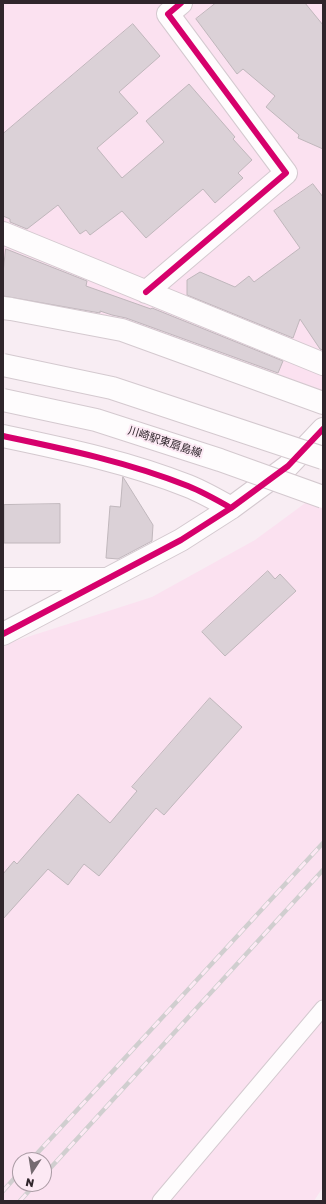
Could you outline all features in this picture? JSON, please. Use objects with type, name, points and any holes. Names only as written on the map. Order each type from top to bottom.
[{"type":"main road","points":[[146,292],[286,173],[168,14],[181,3]]},
{"type":"main road","points":[[3,233],[323,364]]},
{"type":"main road","points":[[3,308],[122,330],[323,403]]},
{"type":"main road","points":[[3,365],[112,388],[323,458]]},
{"type":"main road","name":"川崎駅東扇島線","points":[[3,400],[96,420],[220,460],[323,497]]},
{"type":"main road","points":[[3,634],[181,540],[231,508],[288,466],[323,429]]},
{"type":"main road","points":[[3,436],[71,450],[137,468],[189,486],[231,508]]},
{"type":"main road","points":[[3,579],[107,579]]},
{"type":"lane","points":[[160,1201],[323,1008]]},
{"type":"shaded area","points":[[3,3],[323,3],[323,393],[3,299]]},
{"type":"shaded area","points":[[323,490],[323,1187],[314,1201],[3,1201],[3,647],[15,641],[152,597],[255,540]]},
{"type":"building","points":[[216,3],[305,3],[323,25],[323,149],[298,138],[299,135],[266,107],[275,96],[243,69],[237,74],[196,19]]},
{"type":"building","points":[[133,24],[160,56],[119,92],[138,113],[97,148],[122,178],[164,142],[146,121],[189,84],[235,137],[233,139],[252,160],[238,173],[243,178],[215,203],[203,189],[146,238],[122,211],[90,235],[86,230],[80,234],[58,205],[27,229],[10,222],[10,219],[3,216],[3,134]]},
{"type":"building","points":[[313,184],[323,197],[323,350],[320,349],[300,319],[293,338],[187,295],[187,280],[200,272],[235,287],[249,276],[254,282],[300,248],[274,211]]},
{"type":"building","points":[[6,249],[87,281],[86,286],[151,309],[152,308],[283,361],[278,373],[126,318],[100,311],[100,313],[3,296],[3,273]]},
{"type":"building","points":[[123,477],[153,525],[152,541],[118,559],[106,558],[110,506],[120,507]]},
{"type":"building","points":[[60,504],[60,543],[4,543],[4,505]]},
{"type":"building","points":[[268,571],[275,579],[280,574],[296,591],[225,656],[202,632]]},
{"type":"building","points":[[210,698],[242,727],[164,815],[156,808],[99,876],[84,864],[68,885],[48,869],[3,919],[3,874],[14,861],[17,864],[78,794],[110,823],[137,791],[132,787]]},
{"type":"railway","points":[[38,1152],[323,843]]},
{"type":"railway","points":[[52,1166],[323,870]]},
{"type":"railway","points":[[3,1191],[12,1181]]},
{"type":"railway","points":[[20,1201],[28,1192]]},
{"type":"cycle path","points":[[146,292],[286,173],[168,14],[181,3]]},
{"type":"cycle path","points":[[3,634],[181,540],[231,508],[288,466],[323,429]]},
{"type":"cycle path","points":[[3,436],[73,451],[165,477],[194,488],[231,508]]}]
